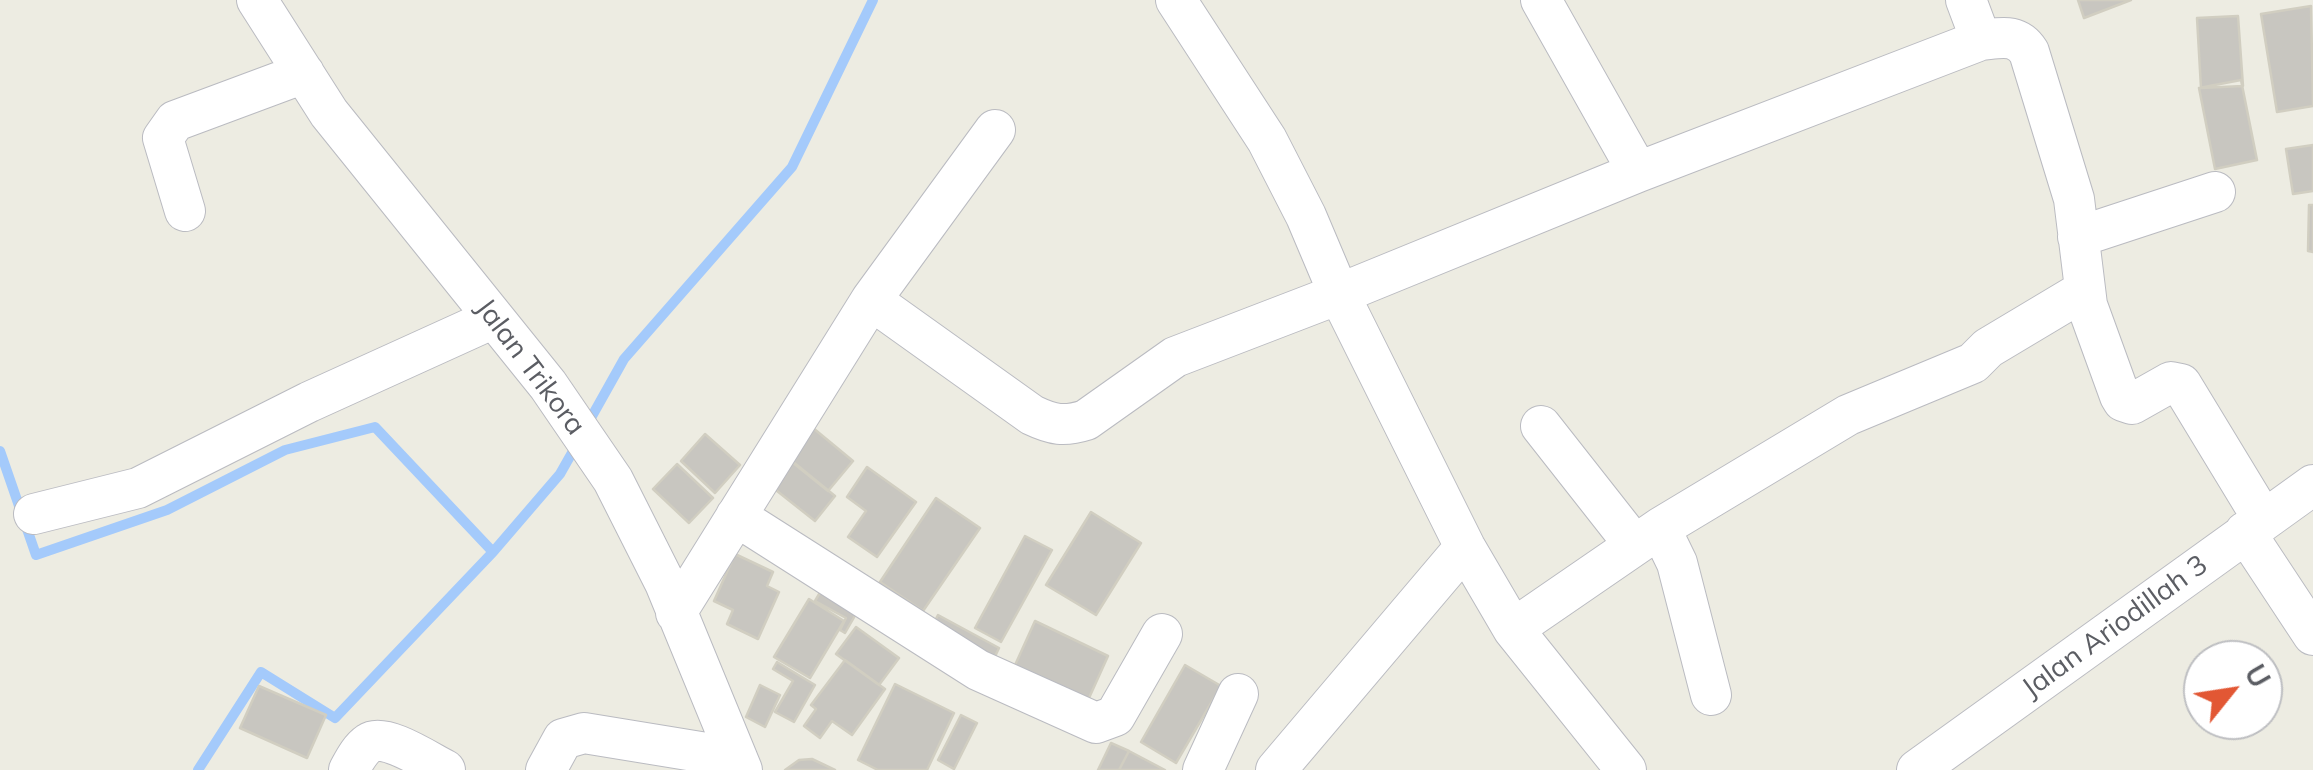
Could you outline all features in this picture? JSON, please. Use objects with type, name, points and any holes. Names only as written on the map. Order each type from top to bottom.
[{"type":"street","name":"Jalan Trikora","points":[[258,0],[329,113],[494,318],[613,480],[676,613],[740,764]]},
{"type":"street","points":[[1176,0],[1267,140],[1465,547],[1513,629],[1626,770]]},
{"type":"street","points":[[1541,0],[1638,172]]},
{"type":"street","points":[[1966,0],[1981,40]]},
{"type":"street","points":[[871,300],[1032,415],[1054,425],[1069,426],[1086,420],[1175,357],[1981,40],[2013,38],[2023,42],[2028,52],[2074,200],[2087,305],[2124,401],[2132,404],[2171,382],[2181,384],[2313,634]]},
{"type":"street","points":[[185,211],[163,138],[168,129],[175,122],[304,74]]},
{"type":"street","points":[[676,613],[871,300],[995,130]]},
{"type":"street","points":[[2078,236],[2214,192]]},
{"type":"street","points":[[1513,629],[1646,536],[1848,415],[1972,363],[1988,348],[2085,290]]},
{"type":"street","points":[[34,514],[138,488],[310,402],[494,318]]},
{"type":"street","points":[[1541,426],[1646,536],[1677,562],[1711,696]]},
{"type":"street","name":"Jalan Ariodillah 3","points":[[1917,770],[2313,485]]},
{"type":"street","points":[[736,516],[978,670],[1096,723],[1115,716],[1162,634]]},
{"type":"street","points":[[1276,770],[1465,547]]},
{"type":"street","points":[[1203,770],[1238,694]]},
{"type":"street","points":[[546,770],[563,739],[584,732],[740,764]]},
{"type":"street","points":[[348,770],[365,745],[375,740],[386,740],[445,770]]},
{"type":"building","points":[[2078,0],[2131,0],[2084,18]]},
{"type":"building","points":[[2311,6],[2313,106],[2277,112],[2261,14]]},
{"type":"building","points":[[2238,16],[2243,86],[2201,88],[2197,18]]},
{"type":"building","points":[[2241,80],[2257,160],[2215,169],[2199,88]]},
{"type":"building","points":[[2313,145],[2313,191],[2293,194],[2286,149]]},
{"type":"building","points":[[2309,205],[2313,205],[2313,252],[2308,251]]},
{"type":"building","points":[[807,423],[853,461],[828,491],[782,454]]},
{"type":"building","points":[[705,434],[740,465],[715,493],[681,461]]},
{"type":"building","points":[[792,461],[835,496],[815,521],[772,487]]},
{"type":"building","points":[[677,464],[713,498],[689,523],[653,489]]},
{"type":"building","points":[[867,467],[916,502],[877,557],[848,537],[866,511],[847,497]]},
{"type":"building","points":[[936,498],[980,528],[923,611],[880,582]]},
{"type":"building","points":[[1091,512],[1141,543],[1096,615],[1046,585]]},
{"type":"building","points":[[1025,536],[1052,550],[1001,642],[975,628]]},
{"type":"building","points":[[735,554],[773,572],[767,586],[779,592],[758,639],[727,624],[733,610],[714,601]]},
{"type":"building","points":[[828,579],[864,600],[845,633],[840,630],[846,618],[815,601]]},
{"type":"building","points":[[809,599],[844,621],[810,678],[774,657]]},
{"type":"building","points":[[938,615],[999,648],[991,665],[929,632]]},
{"type":"building","points":[[1035,621],[1108,656],[1084,709],[1011,674]]},
{"type":"building","points":[[856,627],[899,658],[879,685],[836,654]]},
{"type":"building","points":[[845,660],[885,689],[852,735],[832,721],[820,738],[804,726],[816,709],[811,705]]},
{"type":"building","points":[[777,662],[815,685],[794,722],[775,712],[793,681],[773,669]]},
{"type":"building","points":[[1185,665],[1221,686],[1176,763],[1141,742]]},
{"type":"building","points":[[895,684],[954,713],[927,770],[878,770],[858,760]]},
{"type":"building","points":[[760,685],[780,695],[765,727],[746,717]]},
{"type":"building","points":[[259,686],[326,715],[307,758],[240,728]]},
{"type":"building","points":[[961,715],[977,723],[954,769],[938,760]]},
{"type":"building","points":[[1111,743],[1129,751],[1119,770],[1098,770]]},
{"type":"building","points":[[1129,751],[1165,770],[1119,770]]},
{"type":"building","points":[[812,759],[835,770],[785,770],[799,760]]},
{"type":"waterway","points":[[587,425],[624,359],[792,167],[873,0]]},
{"type":"waterway","points":[[0,451],[36,555],[167,510],[285,450],[375,427],[493,552],[560,474],[577,444]]},
{"type":"waterway","points":[[198,770],[261,672],[335,718],[493,552]]}]
